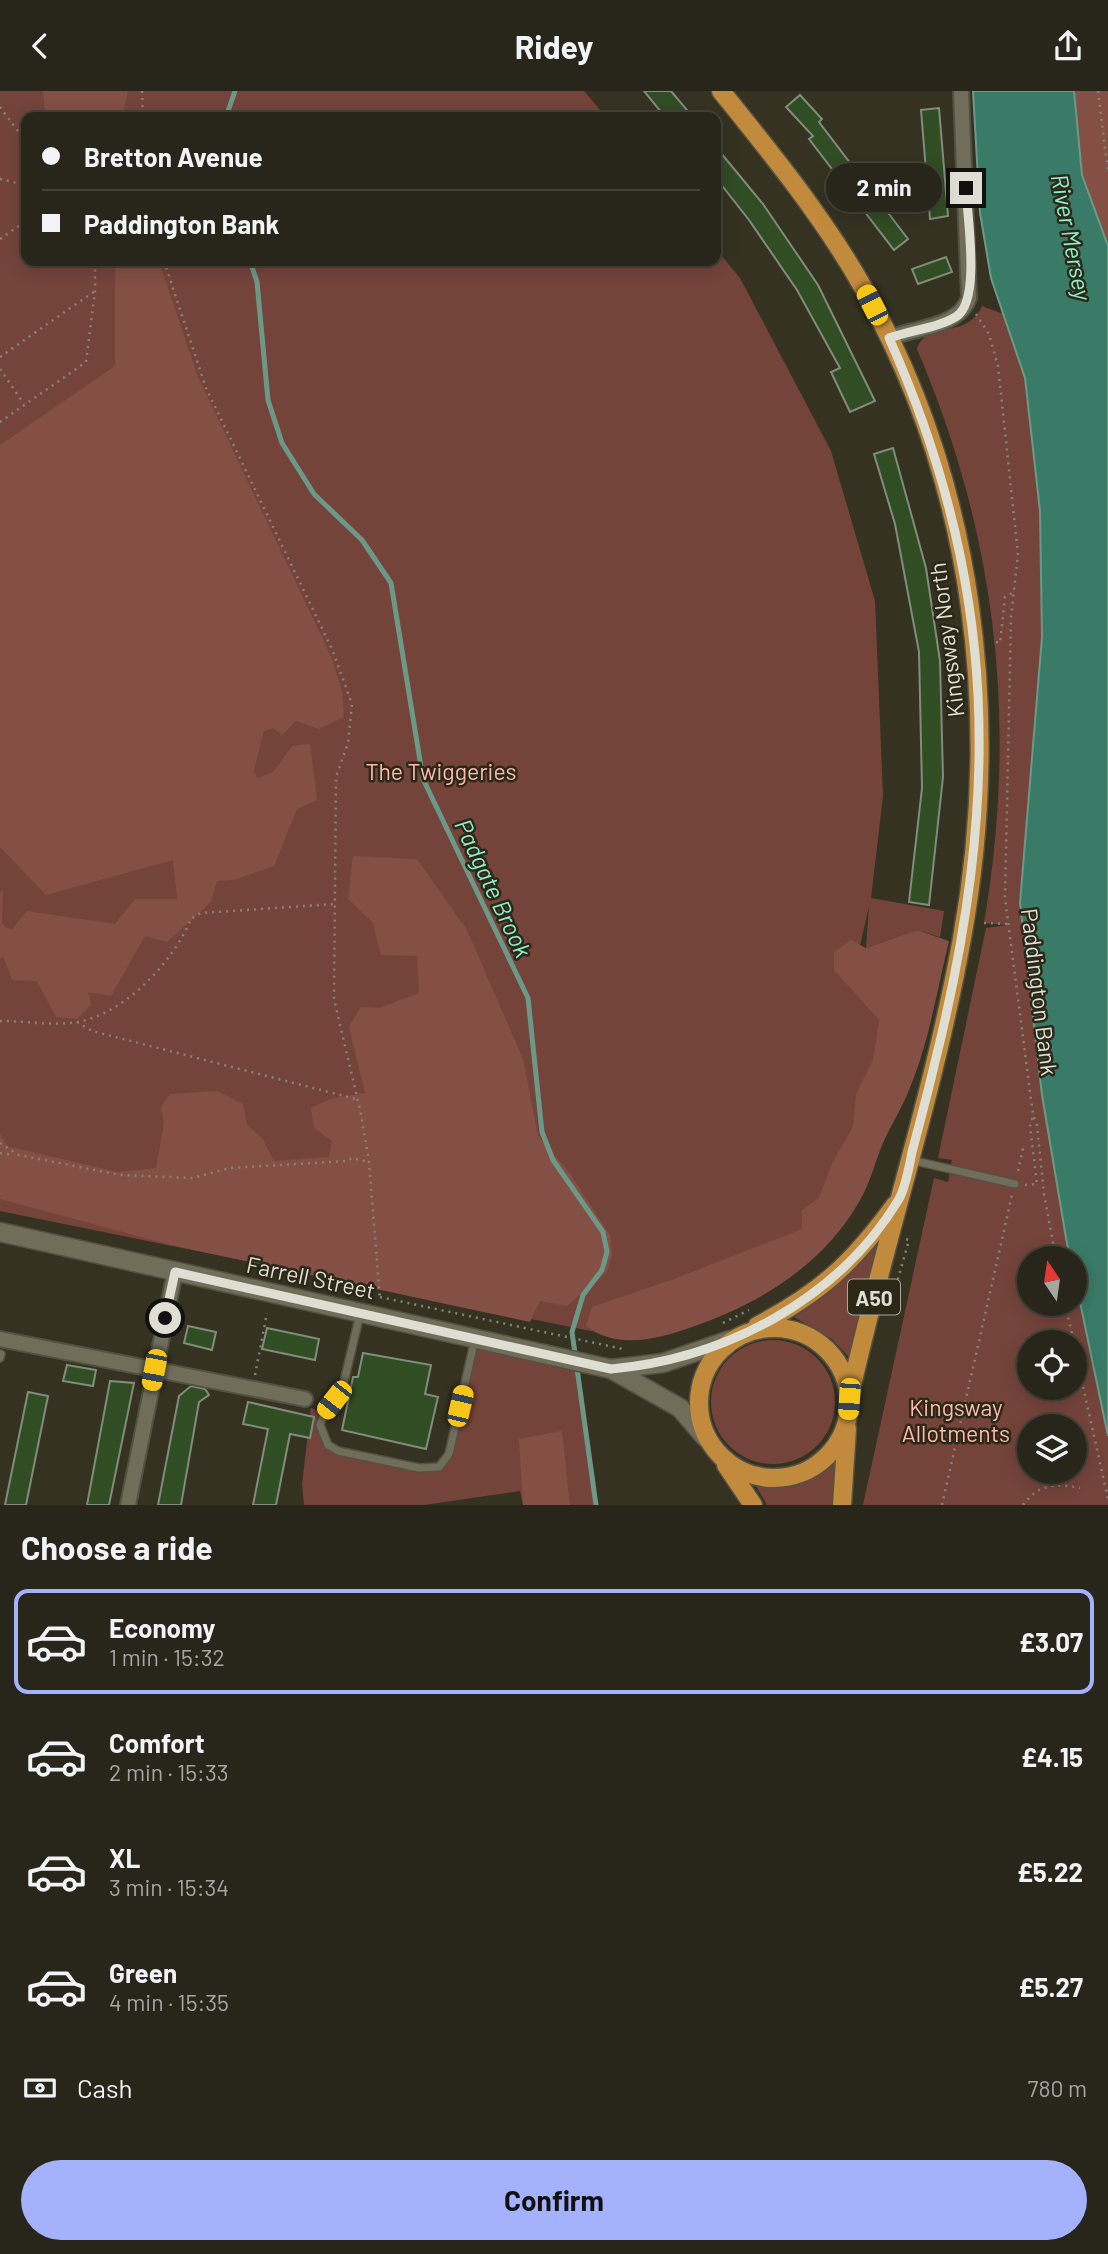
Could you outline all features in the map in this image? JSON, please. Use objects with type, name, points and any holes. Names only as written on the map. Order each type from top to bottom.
[{"type":"main road","name":"Kingsway North","points":[[721,91],[811,206],[864,288],[889,338],[926,429],[954,521],[975,642],[981,714],[974,859],[962,938],[911,1160],[849,1407],[842,1505]]},
{"type":"main road","name":"Kingsway North","points":[[738,1336],[804,1301],[843,1270],[901,1197]]},
{"type":"main road","name":"A50","points":[[711,1445],[735,1468],[757,1477],[782,1478],[805,1471],[825,1458],[840,1439],[849,1407],[838,1365],[815,1339],[793,1329],[769,1327],[738,1336],[714,1355],[703,1374],[698,1395],[699,1417],[711,1445],[753,1505]]},
{"type":"street","points":[[889,338],[949,320],[959,315],[969,298],[961,91]]},
{"type":"street","name":"Farrell Street","points":[[0,1233],[606,1368],[680,1408],[711,1445]]},
{"type":"street","points":[[128,1505],[175,1272]]},
{"type":"street","name":"Farrell Street","points":[[606,1368],[663,1363],[738,1336]]},
{"type":"street","points":[[0,1339],[305,1399]]},
{"type":"lane","points":[[911,1160],[1014,1184]]},
{"type":"lane","points":[[368,1315],[343,1386],[324,1413],[320,1425],[328,1445],[338,1451],[419,1468],[439,1467],[449,1454],[475,1339]]},
{"type":"path","points":[[142,91],[143,112]]},
{"type":"path","points":[[1098,91],[1108,172]]},
{"type":"path","points":[[0,107],[21,135]]},
{"type":"path","points":[[0,179],[21,183]]},
{"type":"path","points":[[0,239],[21,224]]},
{"type":"path","points":[[0,422],[86,362],[96,266]]},
{"type":"path","points":[[166,266],[206,388],[332,649],[352,704],[348,743],[336,777],[334,999],[369,1162],[380,1297],[368,1315]]},
{"type":"path","points":[[0,357],[95,291]]},
{"type":"path","name":"Paddington Bank","points":[[978,315],[994,349],[1003,395],[1018,554],[1010,643],[1005,867],[1008,924],[1033,1115],[1038,1125],[1044,1194],[1054,1246]]},
{"type":"path","points":[[0,369],[24,405]]},
{"type":"path","points":[[1010,643],[998,643],[1005,597],[1014,592]]},
{"type":"path","points":[[0,1021],[77,1022],[129,999],[151,977],[191,919],[201,913],[334,904]]},
{"type":"path","points":[[984,923],[1008,924]]},
{"type":"path","points":[[77,1022],[92,1031],[212,1064],[357,1099]]},
{"type":"path","points":[[1014,1184],[1037,1184],[1030,1126],[1033,1115]]},
{"type":"path","points":[[0,1143],[19,1155]]},
{"type":"path","points":[[942,1505],[1024,1144]]},
{"type":"path","points":[[0,1153],[120,1175],[194,1178],[230,1168],[347,1161],[352,1158],[369,1162]]},
{"type":"path","points":[[893,1295],[909,1240]]},
{"type":"path","points":[[380,1297],[625,1349]]},
{"type":"path","points":[[718,1325],[760,1305]]},
{"type":"path","points":[[252,1388],[267,1313]]},
{"type":"path","points":[[1086,1400],[1108,1499]]},
{"type":"path","points":[[1023,1505],[1039,1489],[1049,1485],[1080,1488]]},
{"type":"green space","name":"The Twiggeries","points":[[0,91],[584,91],[602,112],[21,112],[21,266],[721,266],[721,255],[740,278],[831,451],[875,601],[883,796],[871,898],[944,911],[940,937],[917,930],[866,948],[869,906],[854,972],[928,986],[834,1236],[630,1339],[0,1211]]},
{"type":"green space","name":"Kingsway Allotments","points":[[982,306],[1003,314],[1025,378],[1040,511],[1042,637],[1020,903],[1042,1095],[1068,1246],[1017,1246],[1017,1316],[1083,1316],[1086,1330],[1017,1330],[1017,1400],[1087,1400],[1087,1335],[1108,1436],[1108,1505],[863,1505],[934,1178],[948,1182],[952,1160],[938,1158],[986,928],[1007,925],[984,923],[994,849],[999,775],[999,703],[993,631],[982,560],[966,489],[944,419],[917,349],[929,335],[967,323],[976,316]]},
{"type":"green space","points":[[890,1219],[849,1357],[832,1339],[794,1317],[823,1296],[860,1262]]},
{"type":"green space","points":[[773,1340],[797,1344],[817,1358],[831,1378],[835,1402],[831,1426],[817,1446],[797,1460],[773,1464],[749,1460],[729,1446],[715,1426],[711,1402],[715,1378],[729,1358],[749,1344]]},
{"type":"green space","points":[[473,1347],[577,1372],[596,1505],[523,1505],[520,1491],[424,1505],[304,1505],[302,1484],[311,1408],[324,1413],[320,1425],[328,1445],[432,1469],[445,1460]]},
{"type":"green space","points":[[837,1461],[835,1505],[767,1505],[756,1486],[800,1483]]},
{"type":"shaded area","points":[[43,91],[128,91],[123,112],[45,112]]},
{"type":"shaded area","points":[[1074,91],[1108,91],[1108,246],[1082,175]]},
{"type":"shaded area","points":[[115,266],[161,266],[198,377],[331,656],[342,691],[344,717],[319,729],[296,721],[282,735],[273,728],[264,731],[254,770],[257,778],[273,772],[292,746],[310,744],[317,800],[297,809],[274,866],[233,880],[217,881],[211,902],[167,942],[145,936],[111,996],[88,992],[91,1005],[77,1019],[56,1017],[37,981],[12,980],[4,958],[0,958],[0,892],[3,891],[2,924],[11,930],[27,911],[115,924],[135,899],[177,899],[173,860],[46,895],[0,847],[0,445],[115,366]]},
{"type":"shaded area","points":[[353,856],[417,859],[467,930],[523,1059],[538,1136],[569,1172],[610,1235],[612,1254],[607,1272],[567,1306],[540,1301],[530,1322],[171,1245],[0,1199],[0,1134],[7,1146],[117,1172],[156,1168],[164,1123],[161,1107],[170,1094],[217,1091],[243,1104],[247,1125],[262,1138],[274,1161],[329,1157],[332,1141],[314,1128],[311,1108],[330,1099],[365,1093],[349,1027],[361,1007],[379,1008],[419,993],[417,956],[381,955],[373,923],[348,899]]},
{"type":"shaded area","points":[[917,930],[949,941],[932,1016],[906,1097],[883,1143],[863,1195],[844,1225],[827,1245],[787,1280],[717,1318],[665,1335],[638,1340],[611,1338],[586,1326],[592,1307],[674,1279],[802,1229],[802,1210],[819,1198],[832,1163],[853,1127],[856,1094],[873,1060],[879,1020],[834,970],[834,952],[851,940],[866,948]]},
{"type":"shaded area","points":[[562,1431],[570,1505],[523,1505],[519,1439]]},
{"type":"water","name":"River Mersey","points":[[973,91],[1074,91],[1082,175],[1108,246],[1108,1436],[1083,1316],[1087,1316],[1087,1246],[1068,1246],[1066,1238],[1042,1095],[1020,903],[1042,637],[1040,511],[1025,378],[991,278],[980,213]]},
{"type":"building","points":[[644,91],[671,91],[687,110],[661,112]]},
{"type":"building","points":[[800,95],[822,119],[819,122],[908,239],[894,250],[809,139],[813,136],[786,107]]},
{"type":"building","points":[[939,108],[948,216],[930,219],[921,110]]},
{"type":"building","points":[[721,153],[763,204],[818,285],[875,401],[850,412],[831,372],[840,368],[797,290],[721,184]]},
{"type":"building","points":[[946,257],[952,272],[918,284],[912,269]]},
{"type":"building","points":[[893,448],[926,568],[940,661],[943,777],[929,905],[909,902],[922,788],[919,652],[895,524],[874,454]]},
{"type":"building","points":[[188,1326],[216,1332],[212,1350],[184,1343]]},
{"type":"building","points":[[267,1328],[319,1339],[315,1360],[262,1349]]},
{"type":"building","points":[[363,1353],[431,1365],[425,1394],[438,1397],[426,1449],[342,1430],[353,1377],[358,1377]]},
{"type":"building","points":[[67,1365],[96,1370],[93,1386],[63,1381]]},
{"type":"building","points":[[110,1381],[134,1383],[109,1505],[87,1505]]},
{"type":"building","points":[[191,1386],[205,1389],[209,1395],[199,1402],[181,1505],[158,1505],[179,1396]]},
{"type":"building","points":[[28,1392],[48,1396],[26,1505],[5,1505]]},
{"type":"building","points":[[248,1402],[314,1417],[310,1438],[290,1434],[276,1505],[253,1505],[268,1429],[243,1424]]},
{"type":"waterway","name":"Padgate Brook","points":[[228,112],[235,91]]},
{"type":"waterway","name":"Padgate Brook","points":[[252,266],[257,282],[268,400],[282,443],[314,494],[362,540],[391,583],[423,779],[528,998],[542,1132],[553,1160],[603,1232],[607,1252],[602,1270],[583,1295],[572,1332],[596,1505]]},
{"type":"route","points":[[165,1318],[175,1272],[611,1369],[663,1363],[730,1340],[804,1301],[843,1270],[901,1197],[939,1048],[962,938],[974,859],[981,714],[966,576],[954,521],[926,429],[889,338],[949,320],[959,315],[966,307],[971,285],[966,188]]}]
